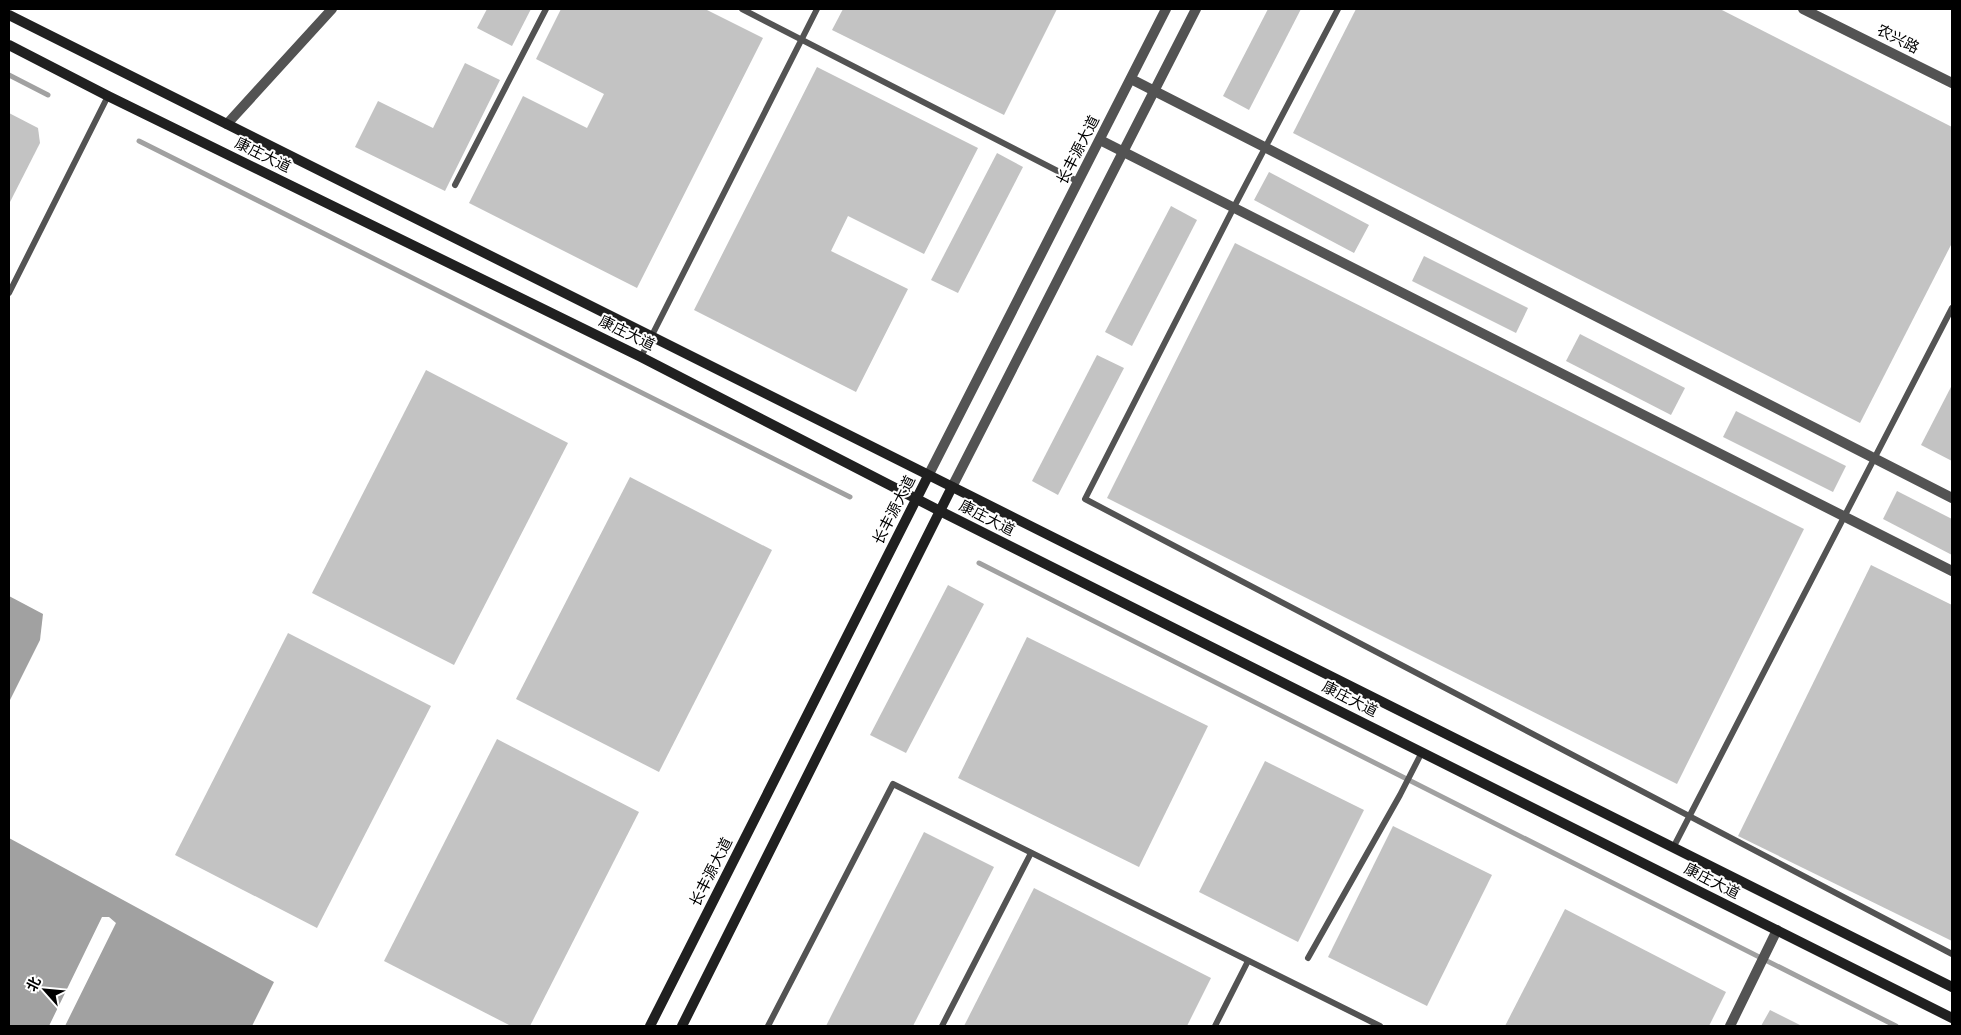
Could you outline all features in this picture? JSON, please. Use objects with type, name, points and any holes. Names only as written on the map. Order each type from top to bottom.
[{"type":"main road","name":"康庄大道","points":[[9,15],[1952,987]]},
{"type":"main road","name":"康庄大道","points":[[9,44],[108,96],[642,357],[940,511],[1952,1018]]},
{"type":"main road","name":"长丰源大道","points":[[650,1026],[928,476]]},
{"type":"main road","points":[[682,1026],[952,487]]},
{"type":"street","points":[[228,124],[332,9]]},
{"type":"street","name":"长丰源大道","points":[[928,476],[1166,9]]},
{"type":"street","points":[[952,487],[1196,9]]},
{"type":"street","name":"农兴路","points":[[1803,9],[1952,84]]},
{"type":"street","points":[[1131,78],[1952,498]]},
{"type":"street","points":[[1100,140],[1952,570]]},
{"type":"street","points":[[1730,1026],[1777,930]]},
{"type":"lane","points":[[456,185],[546,9]]},
{"type":"lane","points":[[742,9],[1079,182]]},
{"type":"lane","points":[[642,357],[817,9]]},
{"type":"lane","points":[[1338,9],[1234,207],[1085,499],[1952,954]]},
{"type":"lane","points":[[9,293],[108,96]]},
{"type":"lane","points":[[1673,848],[1952,308]]},
{"type":"lane","points":[[1308,958],[1400,795],[1422,752]]},
{"type":"lane","points":[[768,1026],[893,784],[1380,1026]]},
{"type":"lane","points":[[942,1026],[1031,853]]},
{"type":"lane","points":[[1215,1026],[1248,961]]},
{"type":"shaded area","points":[[9,596],[43,614],[40,640],[9,702]]},
{"type":"shaded area","points":[[9,838],[274,982],[252,1026],[65,1026],[116,923],[109,917],[102,917],[49,1026],[9,1026]]},
{"type":"building","points":[[487,9],[531,9],[512,46],[477,28]]},
{"type":"building","points":[[561,9],[705,9],[763,38],[637,288],[469,203],[523,96],[587,128],[604,94],[536,59]]},
{"type":"building","points":[[843,9],[1057,9],[1004,115],[832,30]]},
{"type":"building","points":[[1268,9],[1301,9],[1249,110],[1223,96]]},
{"type":"building","points":[[1356,9],[1720,9],[1952,127],[1952,243],[1860,423],[1293,133]]},
{"type":"building","points":[[465,63],[500,80],[445,191],[355,147],[378,101],[433,128]]},
{"type":"building","points":[[817,67],[978,148],[924,254],[848,216],[831,251],[908,289],[856,392],[694,310]]},
{"type":"building","points":[[9,113],[38,128],[40,143],[9,204]]},
{"type":"building","points":[[997,153],[1023,167],[958,293],[931,280]]},
{"type":"building","points":[[1269,172],[1369,225],[1354,253],[1254,200]]},
{"type":"building","points":[[1171,206],[1197,220],[1132,346],[1105,332]]},
{"type":"building","points":[[1235,243],[1804,529],[1677,784],[1107,498]]},
{"type":"building","points":[[1424,256],[1528,308],[1516,333],[1412,281]]},
{"type":"building","points":[[1580,334],[1685,388],[1671,415],[1566,361]]},
{"type":"building","points":[[1097,355],[1124,368],[1058,495],[1032,481]]},
{"type":"building","points":[[426,370],[568,443],[454,665],[312,593]]},
{"type":"building","points":[[1952,385],[1952,461],[1921,445]]},
{"type":"building","points":[[1736,411],[1846,466],[1833,492],[1723,437]]},
{"type":"building","points":[[630,477],[772,550],[659,772],[516,699]]},
{"type":"building","points":[[1897,491],[1952,519],[1952,555],[1883,519]]},
{"type":"building","points":[[1871,565],[1952,605],[1952,941],[1738,836]]},
{"type":"building","points":[[948,585],[984,604],[906,753],[870,735]]},
{"type":"building","points":[[288,633],[431,706],[317,928],[175,855]]},
{"type":"building","points":[[1027,637],[1208,726],[1139,867],[958,778]]},
{"type":"building","points":[[497,739],[639,812],[530,1026],[511,1026],[384,961]]},
{"type":"building","points":[[1265,761],[1364,810],[1298,942],[1199,892]]},
{"type":"building","points":[[1393,826],[1492,875],[1427,1006],[1328,957]]},
{"type":"building","points":[[924,832],[994,867],[913,1026],[826,1026]]},
{"type":"building","points":[[1034,888],[1211,978],[1187,1026],[964,1026]]},
{"type":"building","points":[[1565,909],[1726,992],[1709,1026],[1505,1026]]},
{"type":"building","points":[[1770,1010],[1802,1026],[1761,1026]]},
{"type":"waterway","points":[[9,75],[48,95]]},
{"type":"waterway","points":[[139,141],[850,497]]},
{"type":"waterway","points":[[979,563],[1896,1026]]}]
